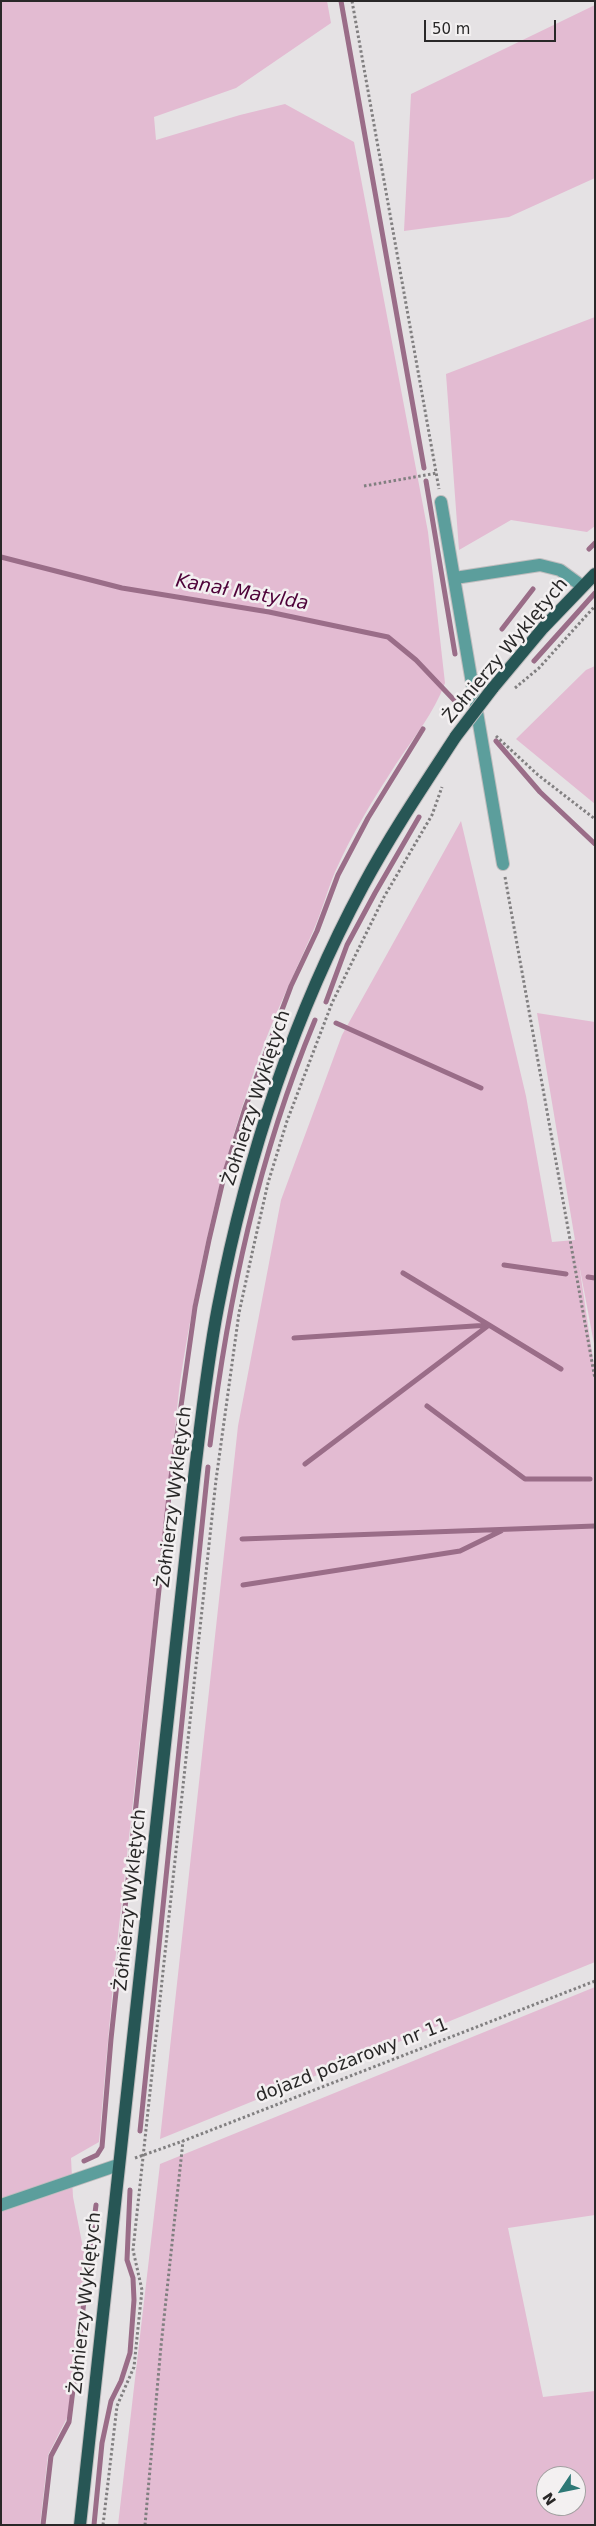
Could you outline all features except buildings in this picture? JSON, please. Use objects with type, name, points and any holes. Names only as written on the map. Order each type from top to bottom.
[{"type":"main road","name":"Żołnierzy Wyklętych","points":[[80,2525],[195,1468],[217,1310],[235,1225],[266,1114],[315,986],[363,886],[396,829],[456,736],[492,689],[582,586],[595,574]]},
{"type":"lane","points":[[441,502],[503,864]]},
{"type":"lane","points":[[455,578],[540,565],[560,570],[582,586]]},
{"type":"lane","points":[[1,2204],[118,2165]]},
{"type":"path","points":[[352,1],[441,502]]},
{"type":"path","points":[[364,486],[437,473]]},
{"type":"path","points":[[510,693],[539,668],[595,606]]},
{"type":"path","points":[[495,735],[538,775],[595,819]]},
{"type":"path","points":[[104,2525],[117,2406],[134,2367],[142,2290],[133,2250],[216,1480],[239,1314],[268,1183],[287,1121],[332,1003],[384,897],[432,814],[446,781]]},
{"type":"path","points":[[503,864],[595,1379]]},
{"type":"path","name":"dojazd pożarowy nr 11","points":[[118,2165],[595,1982]]},
{"type":"path","points":[[145,2525],[161,2346],[183,2141]]},
{"type":"shaded area","points":[[1,1],[327,1],[331,23],[236,88],[154,117],[156,140],[240,115],[285,104],[354,142],[428,532],[445,683],[429,715],[363,817],[335,872],[317,922],[270,1029],[249,1085],[213,1211],[195,1296],[180,1382],[115,1962],[99,2142],[71,2158],[73,2197],[86,2263],[68,2416],[48,2455],[40,2525],[1,2525]]},
{"type":"shaded area","points":[[595,5],[595,178],[509,217],[404,231],[411,94]]},
{"type":"shaded area","points":[[595,317],[595,526],[587,532],[511,520],[459,550],[446,374]]},
{"type":"shaded area","points":[[595,666],[595,804],[516,739],[586,670]]},
{"type":"shaded area","points":[[461,821],[526,1096],[552,1242],[575,1240],[537,1013],[595,1022],[595,1349],[579,1264],[595,1373],[595,1962],[160,2139],[238,1426],[281,1200],[342,1035]]},
{"type":"shaded area","points":[[595,1987],[595,2215],[508,2228],[543,2397],[595,2391],[595,2525],[118,2525],[160,2164]]},
{"type":"waterway","points":[[341,1],[424,468]]},
{"type":"waterway","points":[[426,481],[455,654]]},
{"type":"waterway","points":[[589,549],[595,543]]},
{"type":"waterway","name":"Kanał Matylda","points":[[1,557],[122,588],[269,612],[388,637],[416,660],[454,700]]},
{"type":"waterway","points":[[502,629],[533,589]]},
{"type":"waterway","points":[[534,661],[595,593]]},
{"type":"waterway","points":[[84,2161],[97,2155],[102,2147],[111,2039],[171,1477],[195,1307],[225,1172],[245,1108],[291,986],[317,931],[338,875],[368,818],[423,729]]},
{"type":"waterway","name":"Kanał Matylda","points":[[496,741],[540,792],[595,844]]},
{"type":"waterway","points":[[326,1002],[347,945],[419,817]]},
{"type":"waterway","points":[[210,1445],[217,1390],[236,1282],[261,1176],[277,1124],[315,1020]]},
{"type":"waterway","points":[[336,1023],[481,1088]]},
{"type":"waterway","points":[[504,1265],[566,1274]]},
{"type":"waterway","points":[[305,1464],[489,1325],[403,1273]]},
{"type":"waterway","points":[[588,1277],[595,1278]]},
{"type":"waterway","points":[[294,1338],[489,1325],[561,1369]]},
{"type":"waterway","points":[[427,1406],[525,1479],[590,1479]]},
{"type":"waterway","points":[[140,2131],[208,1467]]},
{"type":"waterway","points":[[242,1539],[595,1526]]},
{"type":"waterway","points":[[243,1585],[460,1551],[501,1531]]},
{"type":"waterway","points":[[94,2525],[102,2443],[111,2401],[121,2381],[130,2353],[134,2300],[133,2278],[127,2260],[130,2190]]},
{"type":"waterway","points":[[43,2525],[51,2456],[69,2422],[96,2205]]}]
